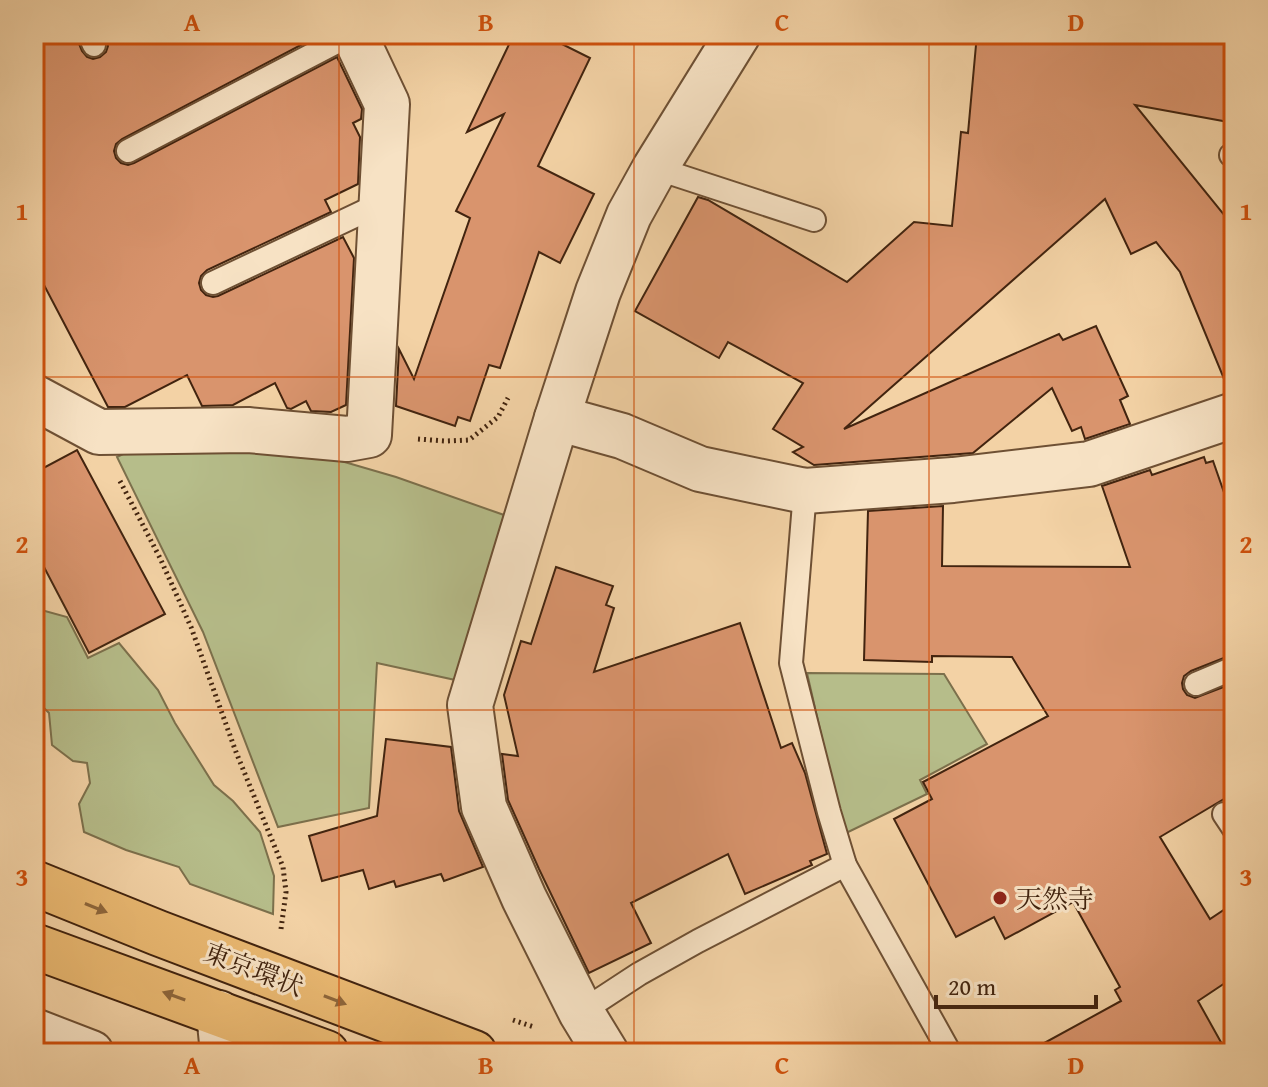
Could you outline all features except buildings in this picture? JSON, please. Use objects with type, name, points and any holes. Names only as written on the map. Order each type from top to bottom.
[{"type":"highway","name":"東京環状","points":[[34,883],[474,1053]]},
{"type":"highway","name":"東京環状","points":[[34,946],[221,1033],[326,1053]]},
{"type":"street","points":[[34,397],[99,432],[248,430],[347,439],[369,435],[387,104],[353,34]]},
{"type":"street","points":[[606,1053],[581,1012],[524,898],[484,807],[470,705],[598,292],[629,215],[738,34]]},
{"type":"street","points":[[557,418],[622,436],[700,469],[805,491],[953,480],[1089,464],[1232,424]]},
{"type":"street","points":[[34,1031],[91,1053]]},
{"type":"lane","points":[[128,151],[353,34]]},
{"type":"lane","points":[[655,168],[814,220]]},
{"type":"lane","points":[[213,283],[382,203]]},
{"type":"lane","points":[[805,491],[791,663],[829,812],[845,865],[950,1053]]},
{"type":"lane","points":[[1196,684],[1234,668]]},
{"type":"lane","points":[[581,1012],[698,941],[845,865]]},
{"type":"path","points":[[369,435],[469,440],[498,417],[512,391]]},
{"type":"path","points":[[99,432],[107,455],[160,558],[191,627],[236,752],[283,867],[286,892],[280,934]]},
{"type":"green space","points":[[135,448],[317,454],[396,477],[504,515],[460,681],[377,663],[369,808],[278,827],[203,632],[117,457]]},
{"type":"green space","points":[[34,608],[67,617],[88,658],[119,643],[158,690],[214,785],[260,832],[274,876],[273,914],[190,884],[179,867],[84,832],[79,804],[90,783],[87,763],[73,761],[52,745],[49,713],[34,698]]},
{"type":"green space","points":[[807,673],[944,674],[987,744],[920,780],[927,794],[844,834]]},
{"type":"place","name":"天然寺","points":[[1000,898]]}]
